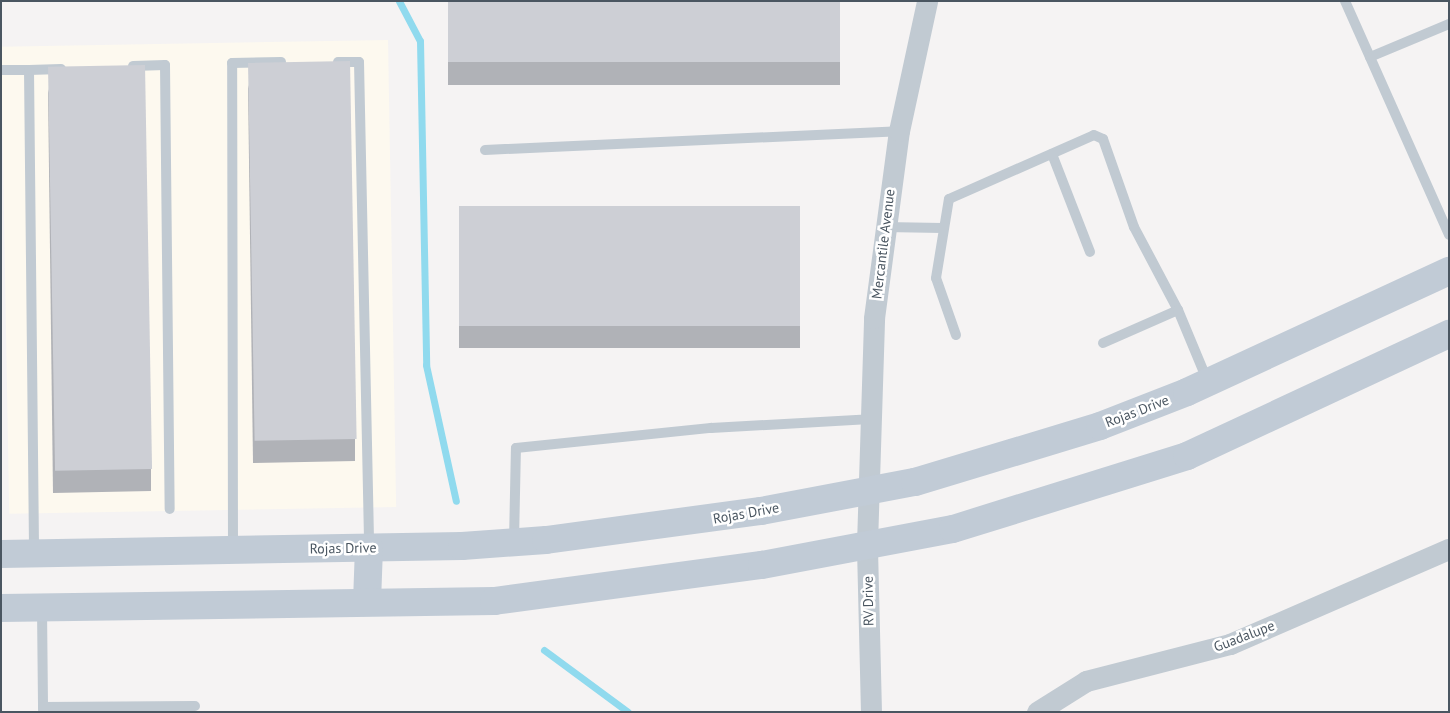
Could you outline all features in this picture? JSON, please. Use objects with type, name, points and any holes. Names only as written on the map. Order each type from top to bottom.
[{"type":"main road","name":"Rojas Drive","points":[[1,554],[369,548],[514,542],[649,528],[869,490],[990,462],[1100,426],[1208,382],[1449,271]]},
{"type":"main road","points":[[1,608],[494,601],[590,591],[953,529],[1151,470],[1449,334]]},
{"type":"main road","points":[[367,602],[369,548]]},
{"type":"street","name":"Mercantile Avenue","points":[[869,490],[870,419],[884,227],[899,131],[928,1]]},
{"type":"street","name":"RV Drive","points":[[869,490],[867,544],[871,712]]},
{"type":"street","name":"Guadalupe","points":[[1037,712],[1086,681],[1230,644],[1449,549]]},
{"type":"lane","points":[[1345,1],[1449,235]]},
{"type":"lane","points":[[1370,58],[1449,24]]},
{"type":"lane","points":[[233,550],[232,63],[290,62]]},
{"type":"lane","points":[[330,62],[359,62],[369,548]]},
{"type":"lane","points":[[117,67],[165,65],[170,509]]},
{"type":"lane","points":[[1,70],[78,68]]},
{"type":"lane","points":[[29,70],[34,554]]},
{"type":"lane","points":[[485,150],[899,131]]},
{"type":"lane","points":[[956,335],[936,278],[942,228],[949,199],[1094,135],[1103,138],[1134,227],[1178,310],[1208,382]]},
{"type":"lane","points":[[1052,154],[1090,252]]},
{"type":"lane","points":[[884,227],[942,228]]},
{"type":"lane","points":[[1103,343],[1178,310]]},
{"type":"lane","points":[[514,542],[516,448],[711,428],[870,419]]},
{"type":"lane","points":[[42,608],[42,709],[196,706]]},
{"type":"shaded area","points":[[388,40],[396,507],[9,514],[1,47]]},
{"type":"building","points":[[448,2],[840,2],[840,62],[448,62]]},
{"type":"building","points":[[350,61],[357,439],[255,441],[248,63]]},
{"type":"building","points":[[145,65],[152,469],[55,471],[48,67]]},
{"type":"building","points":[[459,206],[800,206],[800,326],[459,326]]},
{"type":"waterway","points":[[399,1],[420,41],[426,365],[456,501]]},
{"type":"waterway","points":[[544,650],[628,712]]}]
